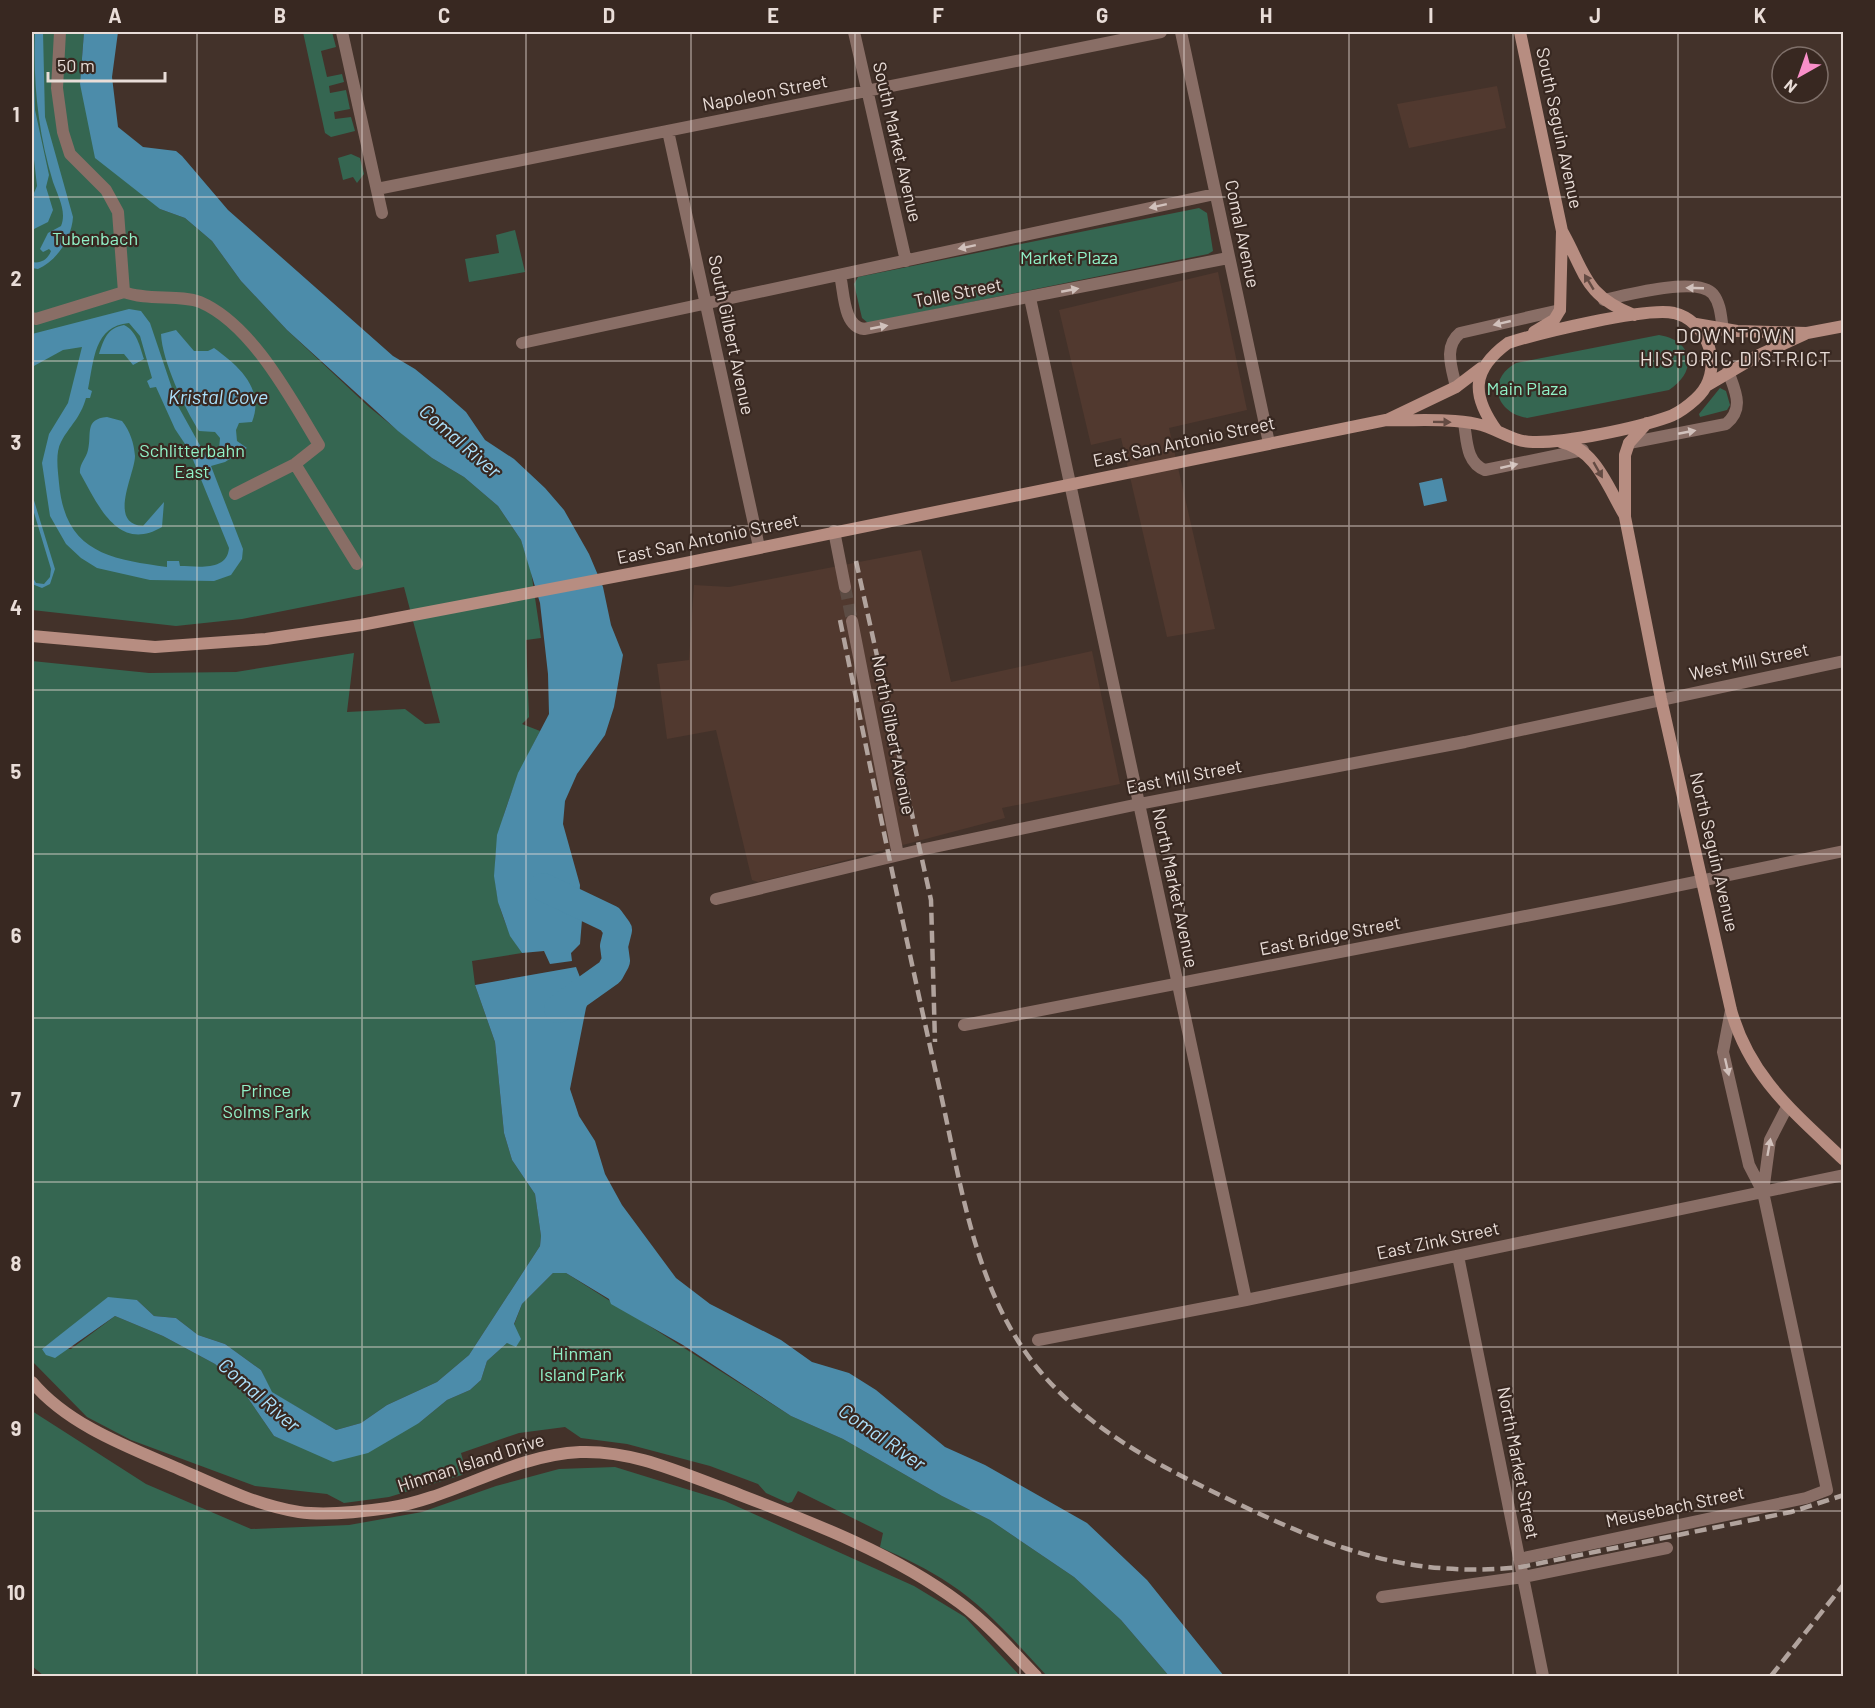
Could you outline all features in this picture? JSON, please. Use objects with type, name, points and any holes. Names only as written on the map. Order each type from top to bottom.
[{"type":"main road","name":"South Seguin Avenue","points":[[1520,32],[1562,231],[1560,310]]},
{"type":"main road","name":"South Seguin Avenue","points":[[1562,231],[1586,280],[1604,300],[1634,315]]},
{"type":"main road","points":[[1523,338],[1546,326],[1560,310]]},
{"type":"main road","points":[[1807,333],[1728,371],[1706,386],[1694,400],[1670,417],[1554,441],[1516,440],[1497,431],[1487,417],[1479,393],[1481,368],[1495,352],[1508,343],[1634,315],[1671,312],[1696,324],[1723,330],[1807,333],[1844,326]]},
{"type":"main road","points":[[1696,324],[1710,350],[1712,362],[1706,386]]},
{"type":"main road","name":"East San Antonio Street","points":[[1386,420],[1456,387],[1481,368]]},
{"type":"main road","name":"East San Antonio Street","points":[[32,636],[155,647],[266,639],[362,625],[676,566],[834,531],[1386,420],[1478,424],[1497,431]]},
{"type":"main road","points":[[1629,443],[1647,423]]},
{"type":"main road","points":[[1554,441],[1583,450]]},
{"type":"main road","name":"North Seguin Avenue","points":[[1629,443],[1625,455],[1625,518],[1661,699],[1731,1010]]},
{"type":"main road","name":"North Seguin Avenue","points":[[1583,450],[1600,472],[1625,518]]},
{"type":"main road","points":[[1731,1010],[1748,1055],[1766,1083],[1787,1107],[1844,1160]]},
{"type":"main road","name":"Hinman Island Drive","points":[[32,1382],[57,1406],[114,1441],[241,1496],[266,1505],[302,1512],[332,1513],[389,1508],[551,1455],[603,1453],[654,1462],[797,1516],[898,1564],[960,1603],[987,1626],[1036,1677]]},
{"type":"street","points":[[60,32],[57,88],[63,132],[70,154],[106,190],[118,212],[124,292]]},
{"type":"street","points":[[342,32],[382,213]]},
{"type":"street","name":"South Market Avenue","points":[[854,32],[906,261]]},
{"type":"street","name":"Napoleon Street","points":[[377,189],[1161,32]]},
{"type":"street","name":"Comal Avenue","points":[[1181,32],[1269,443]]},
{"type":"street","name":"South Gilbert Avenue","points":[[668,131],[759,547]]},
{"type":"street","points":[[522,343],[1215,194]]},
{"type":"street","name":"Tolle Street","points":[[840,275],[850,320],[860,329],[1228,258]]},
{"type":"street","points":[[1604,300],[1648,290],[1704,287],[1712,292],[1719,303],[1723,330]]},
{"type":"street","points":[[32,318],[36,319],[124,292],[135,296],[199,302],[229,321],[272,368],[319,445],[295,464],[235,494]]},
{"type":"street","points":[[1030,298],[1070,484]]},
{"type":"street","points":[[1456,387],[1449,353],[1452,341],[1460,333],[1560,310]]},
{"type":"street","points":[[1629,443],[1726,424],[1735,417],[1738,408],[1737,394],[1728,371]]},
{"type":"street","points":[[1464,423],[1471,458],[1479,468],[1485,470],[1583,450]]},
{"type":"street","points":[[295,464],[357,564]]},
{"type":"street","name":"North Market Avenue","points":[[1070,484],[1246,1300]]},
{"type":"street","points":[[834,531],[845,586]]},
{"type":"street","name":"North Gilbert Avenue","points":[[852,621],[898,855]]},
{"type":"street","name":"West Mill Street","points":[[1661,699],[1844,661]]},
{"type":"street","name":"East Mill Street","points":[[717,899],[898,855],[1139,804],[1465,742],[1661,699]]},
{"type":"street","name":"East Bridge Street","points":[[964,1025],[1178,985],[1844,851]]},
{"type":"street","name":"North Seguin Avenue","points":[[1731,1010],[1723,1052],[1749,1165],[1763,1192],[1825,1478]]},
{"type":"street","name":"North Seguin Avenue","points":[[1763,1192],[1770,1140],[1787,1107]]},
{"type":"street","name":"East Zink Street","points":[[1038,1340],[1246,1300],[1844,1175]]},
{"type":"street","name":"North Market Street","points":[[1458,1256],[1543,1677]]},
{"type":"street","name":"Meusebach Street","points":[[1519,1559],[1806,1498],[1827,1490],[1825,1478]]},
{"type":"street","name":"Meusebach Street","points":[[1382,1597],[1523,1576],[1667,1548]]},
{"type":"shaded area","points":[[1497,86],[1506,128],[1409,148],[1397,104]]},
{"type":"shaded area","points":[[1218,272],[1247,410],[1169,428],[1215,629],[1167,637],[1121,438],[1091,445],[1059,310]]},
{"type":"shaded area","points":[[921,550],[951,682],[1092,651],[1120,784],[1002,808],[1005,818],[797,873],[758,882],[752,880],[716,730],[667,739],[657,664],[689,660],[694,585],[729,587]]},
{"type":"green space","points":[[32,32],[84,32],[80,84],[160,209],[185,218],[212,241],[241,281],[287,330],[369,407],[432,458],[464,477],[498,506],[521,540],[531,571],[541,638],[526,640],[529,717],[522,724],[540,731],[526,758],[504,813],[495,869],[498,897],[506,925],[522,953],[472,961],[475,985],[495,1042],[504,1133],[512,1160],[535,1194],[541,1236],[540,1246],[469,1355],[437,1382],[387,1405],[361,1423],[336,1430],[271,1392],[261,1370],[225,1344],[198,1335],[176,1318],[154,1316],[137,1300],[69,1329],[42,1349],[71,1349],[115,1316],[163,1336],[215,1364],[243,1391],[274,1436],[295,1444],[419,1423],[447,1400],[470,1390],[481,1380],[487,1361],[507,1343],[522,1304],[553,1273],[566,1273],[791,1416],[843,1439],[942,1496],[990,1520],[1074,1577],[1121,1620],[1169,1676],[1047,1676],[1002,1627],[977,1604],[925,1569],[880,1547],[883,1533],[798,1491],[792,1502],[788,1503],[766,1493],[758,1484],[710,1466],[627,1444],[581,1438],[565,1427],[519,1433],[461,1453],[466,1471],[462,1475],[389,1497],[344,1503],[327,1494],[255,1486],[131,1440],[87,1417],[32,1361],[32,661],[149,673],[236,672],[354,653],[347,712],[405,709],[425,724],[440,723],[404,587],[242,619],[176,626],[32,610]]},
{"type":"green space","points":[[303,32],[332,32],[336,47],[321,51],[327,77],[342,74],[344,82],[329,86],[330,93],[346,90],[350,109],[334,112],[335,119],[351,117],[355,131],[331,137],[325,133]]},
{"type":"green space","points":[[351,154],[360,158],[364,174],[357,183],[353,177],[343,180],[338,158]]},
{"type":"green space","name":"Market Plaza","points":[[1199,208],[1207,213],[1213,251],[1208,254],[868,323],[862,318],[854,284],[858,277]]},
{"type":"green space","points":[[515,230],[525,272],[469,282],[465,259],[499,253],[496,235]]},
{"type":"green space","name":"Main Plaza","points":[[1659,335],[1671,338],[1680,344],[1688,358],[1688,366],[1684,375],[1669,390],[1527,418],[1516,415],[1501,402],[1498,386],[1501,378],[1516,363]]},
{"type":"green space","points":[[1720,388],[1726,391],[1730,405],[1727,410],[1700,417],[1699,414]]},
{"type":"green space","points":[[32,1411],[146,1484],[251,1529],[349,1525],[422,1512],[496,1486],[559,1469],[615,1467],[725,1501],[914,1586],[965,1617],[1020,1676],[44,1676],[32,1666]]},
{"type":"water","points":[[32,32],[35,110],[49,175],[46,187],[53,210],[48,222],[32,230],[32,167],[34,193],[37,186],[32,142]]},
{"type":"water","points":[[35,32],[43,32],[45,117],[73,217],[70,232],[62,247],[51,260],[38,269],[32,268],[32,262],[41,262],[48,256],[51,251],[49,249],[43,252],[40,249],[48,233],[61,226],[63,215],[40,126],[36,89]]},
{"type":"water","name":"Comal River","points":[[84,32],[118,32],[112,77],[118,127],[143,147],[176,151],[228,210],[393,356],[415,369],[466,412],[485,440],[514,459],[545,488],[564,510],[589,554],[603,587],[611,625],[623,655],[614,707],[605,735],[577,774],[565,801],[563,824],[580,885],[579,903],[583,908],[580,944],[571,953],[572,961],[550,964],[544,951],[522,953],[510,936],[498,902],[494,876],[497,835],[518,773],[549,714],[548,674],[540,603],[521,540],[498,506],[464,477],[432,458],[398,431],[287,330],[241,281],[212,241],[185,218],[160,209],[95,158],[80,84]]},
{"type":"water","name":"Kristal Cove","points":[[129,309],[141,311],[150,323],[178,406],[207,458],[219,450],[220,438],[215,432],[199,431],[193,422],[170,371],[161,334],[176,330],[194,351],[208,351],[214,348],[247,379],[255,399],[255,410],[252,422],[239,423],[236,430],[237,441],[247,448],[225,462],[211,466],[243,549],[242,559],[231,575],[214,581],[150,580],[97,568],[81,558],[66,544],[50,516],[42,463],[49,434],[68,403],[82,347],[63,350],[32,367],[32,334]],"holes":[[[129,323],[140,336],[152,378],[147,381],[150,388],[156,387],[175,429],[189,450],[229,548],[227,556],[217,564],[202,567],[180,566],[179,561],[167,561],[167,567],[109,555],[94,548],[81,538],[70,524],[63,506],[58,473],[58,451],[61,442],[78,417],[86,398],[90,398],[92,391],[88,389],[98,346],[109,330]]]},
{"type":"water","points":[[124,325],[135,335],[144,359],[133,365],[124,354],[99,354],[110,332]]},
{"type":"water","points":[[107,417],[122,421],[134,446],[134,464],[126,497],[127,517],[132,523],[143,526],[164,502],[162,527],[147,533],[133,534],[121,530],[102,511],[80,473],[88,450],[90,428],[95,421]]},
{"type":"water","points":[[1442,478],[1447,501],[1424,506],[1419,483]]},
{"type":"water","points":[[32,494],[55,569],[50,584],[42,588],[32,584],[32,576],[36,583],[44,584],[50,577],[51,569],[32,506]]},
{"type":"water","name":"Comal River","points":[[576,967],[583,985],[593,990],[586,1008],[570,1089],[579,1116],[595,1141],[605,1174],[622,1205],[676,1278],[710,1304],[781,1340],[812,1362],[849,1373],[876,1390],[945,1447],[985,1465],[1087,1523],[1147,1580],[1224,1676],[1169,1676],[1121,1620],[1074,1577],[990,1520],[942,1496],[843,1439],[791,1416],[683,1345],[611,1304],[609,1299],[566,1273],[553,1273],[522,1304],[514,1324],[521,1339],[516,1347],[507,1343],[487,1361],[481,1380],[470,1390],[447,1400],[419,1423],[368,1453],[333,1462],[274,1436],[243,1391],[215,1364],[163,1336],[115,1316],[55,1358],[46,1355],[42,1349],[108,1297],[137,1300],[154,1316],[176,1318],[198,1335],[225,1344],[261,1370],[272,1392],[336,1430],[361,1423],[387,1405],[437,1382],[469,1355],[540,1246],[541,1236],[535,1194],[512,1160],[504,1133],[495,1042],[475,985]]},
{"type":"waterway","points":[[543,887],[610,919],[618,930],[614,946],[616,961],[610,972],[558,1009]]},
{"type":"tunnel","points":[[845,587],[852,621]]},
{"type":"railway","points":[[856,561],[931,900],[935,1042]]},
{"type":"railway","points":[[840,620],[911,960],[971,1228],[998,1303],[1016,1338],[1039,1370],[1084,1414],[1109,1433],[1163,1466],[1281,1524],[1347,1549],[1380,1558],[1447,1569],[1521,1567],[1791,1512],[1844,1495]]},
{"type":"railway","points":[[1771,1676],[1844,1584]]},
{"type":"district","name":"DOWNTOWN HISTORIC DISTRICT","points":[[1736,348]]},
{"type":"park label","name":"Tubenbach","points":[[95,239]]},
{"type":"park label","name":"Schlitterbahn East","points":[[192,461]]},
{"type":"park label","name":"Prince Solms Park","points":[[266,1101]]},
{"type":"park label","name":"Hinman Island Park","points":[[582,1364]]}]
